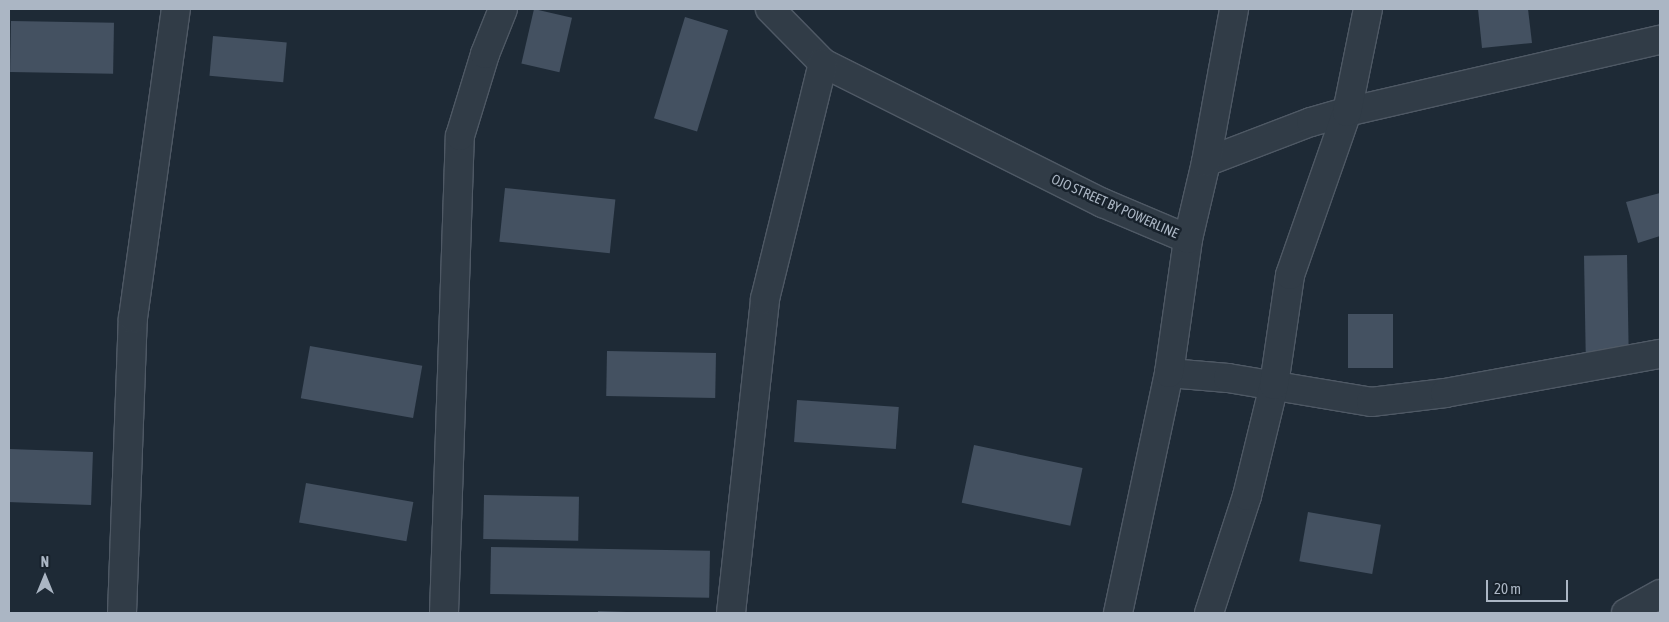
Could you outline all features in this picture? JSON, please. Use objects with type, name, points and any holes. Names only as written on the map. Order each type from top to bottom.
[{"type":"street","points":[[122,613],[132,318],[176,9]]},
{"type":"street","points":[[444,613],[460,136],[485,54],[503,9]]},
{"type":"street","points":[[1188,239],[1206,162],[1234,9]]},
{"type":"street","points":[[1209,613],[1247,496],[1274,385],[1290,275],[1347,112],[1368,9]]},
{"type":"street","name":"OJO STREET BY POWERLINE","points":[[777,11],[823,63],[1103,203],[1188,239],[1169,373],[1118,613]]},
{"type":"street","points":[[1206,162],[1311,122],[1347,112],[1660,40]]},
{"type":"street","points":[[731,613],[765,299],[823,63]]},
{"type":"street","points":[[1169,373],[1274,385],[1372,402],[1445,393],[1660,354]]},
{"type":"street","points":[[1626,613],[1660,594]]},
{"type":"building","points":[[534,9],[572,18],[559,72],[521,64]]},
{"type":"building","points":[[1478,9],[1528,9],[1532,43],[1482,48]]},
{"type":"building","points":[[685,17],[728,30],[697,132],[654,118]]},
{"type":"building","points":[[11,21],[114,23],[113,74],[10,72]]},
{"type":"building","points":[[213,36],[287,42],[283,82],[210,76]]},
{"type":"building","points":[[505,188],[615,200],[610,253],[499,242]]},
{"type":"building","points":[[1660,193],[1660,236],[1638,243],[1626,202]]},
{"type":"building","points":[[1627,255],[1629,352],[1586,353],[1584,256]]},
{"type":"building","points":[[1348,314],[1393,314],[1393,368],[1348,368]]},
{"type":"building","points":[[310,346],[422,366],[413,418],[301,398]]},
{"type":"building","points":[[607,351],[716,353],[715,398],[606,396]]},
{"type":"building","points":[[797,400],[899,407],[896,449],[794,442]]},
{"type":"building","points":[[974,445],[1083,468],[1070,526],[962,503]]},
{"type":"building","points":[[9,449],[93,452],[91,505],[9,502]]},
{"type":"building","points":[[306,483],[413,502],[406,541],[299,522]]},
{"type":"building","points":[[484,495],[579,497],[578,541],[483,539]]},
{"type":"building","points":[[1308,512],[1381,525],[1372,574],[1299,561]]},
{"type":"building","points":[[491,547],[710,551],[709,598],[490,594]]},
{"type":"building","points":[[598,611],[627,612],[627,613],[598,613]]}]
